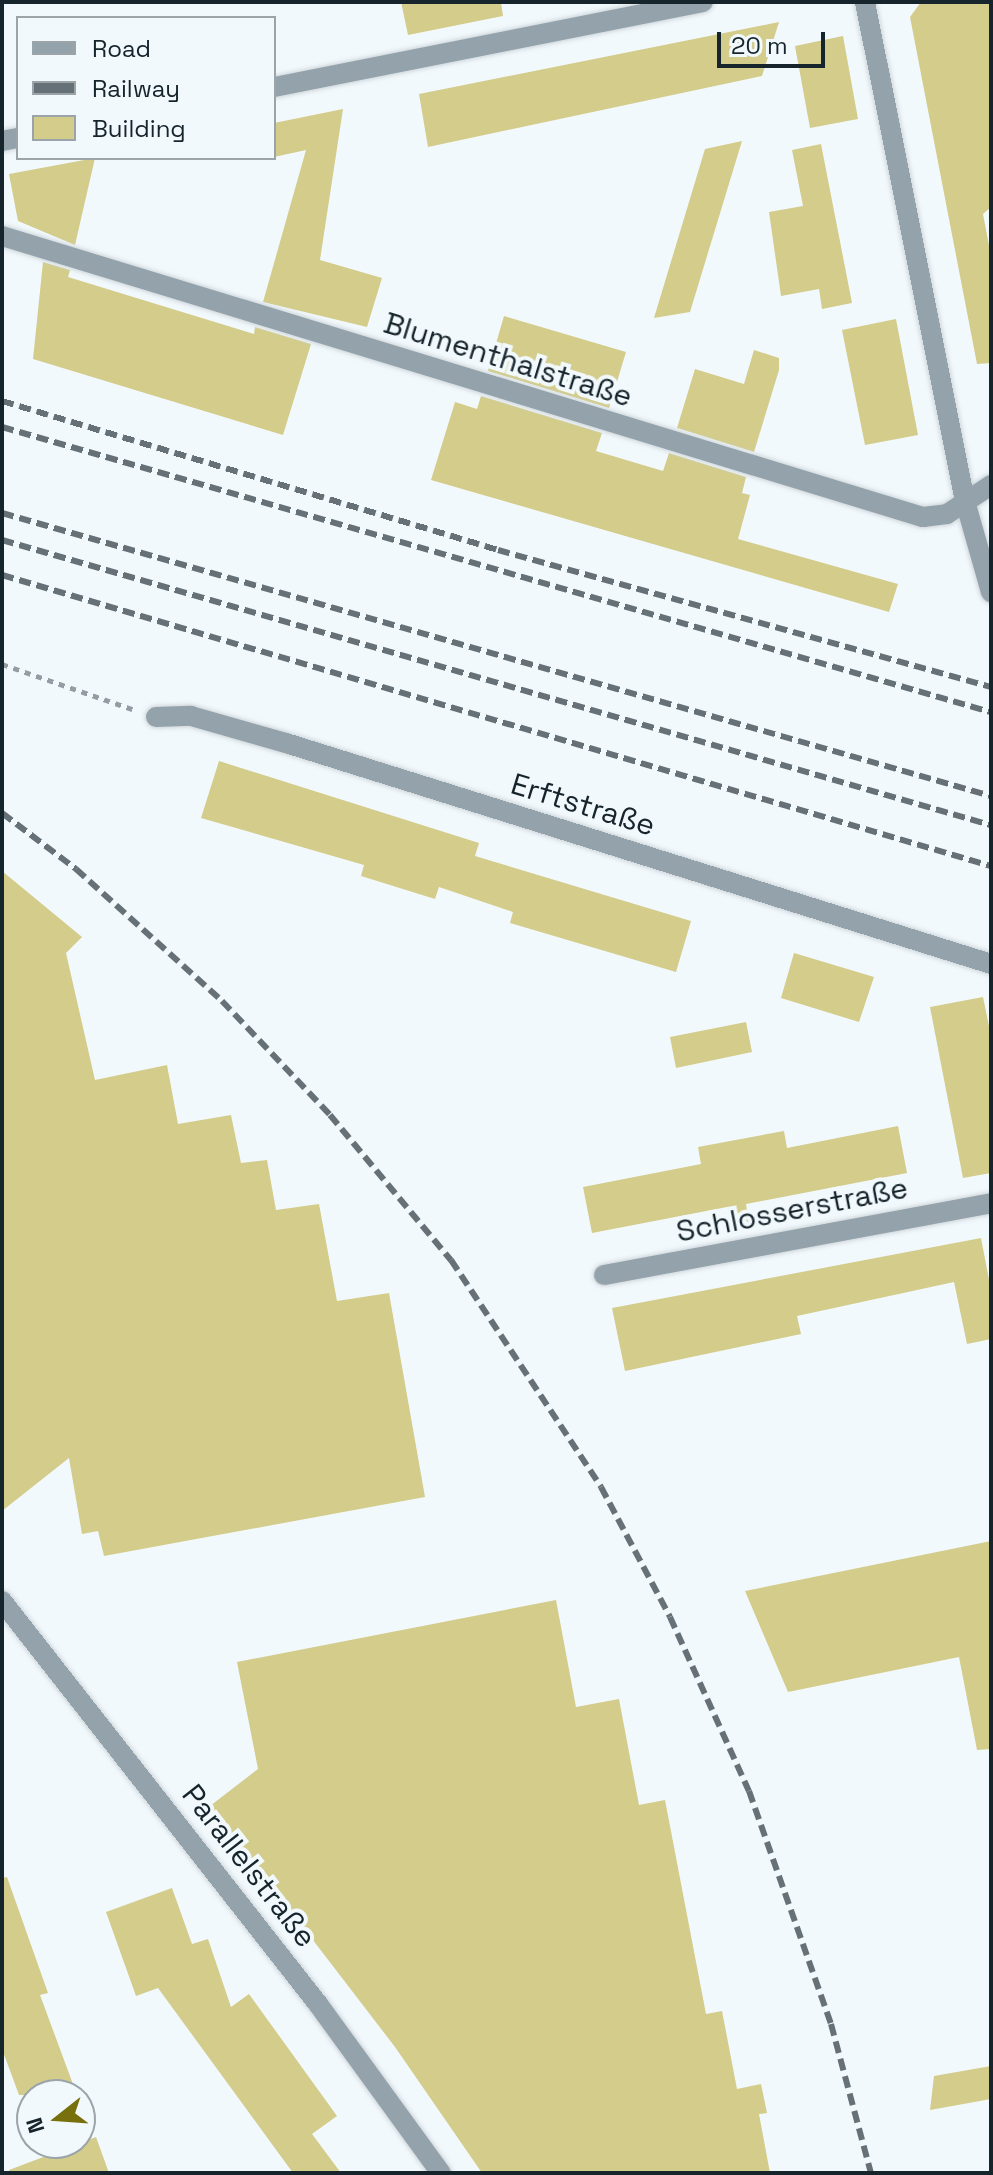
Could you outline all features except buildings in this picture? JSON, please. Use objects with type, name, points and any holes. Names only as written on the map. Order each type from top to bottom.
[{"type":"street","points":[[276,87],[703,2]]},
{"type":"street","points":[[865,2],[965,501],[991,592]]},
{"type":"street","name":"Blumenthalstraße","points":[[2,236],[923,517],[947,514],[991,485]]},
{"type":"street","name":"Erftstraße","points":[[156,717],[191,716],[286,743],[991,964]]},
{"type":"street","name":"Schlosserstraße","points":[[604,1275],[991,1203]]},
{"type":"street","name":"Parallelstraße","points":[[2,1601],[318,2004],[441,2173]]},
{"type":"path","points":[[2,664],[156,717]]},
{"type":"railway","points":[[2,401],[498,550],[991,687]]},
{"type":"railway","points":[[2,427],[991,712]]},
{"type":"railway","points":[[2,513],[991,796]]},
{"type":"railway","points":[[2,540],[991,825]]},
{"type":"railway","points":[[2,575],[991,866]]},
{"type":"railway","points":[[2,813],[76,869],[222,1001],[330,1115],[451,1260],[601,1487],[670,1617],[749,1791],[831,2024],[871,2173]]}]
